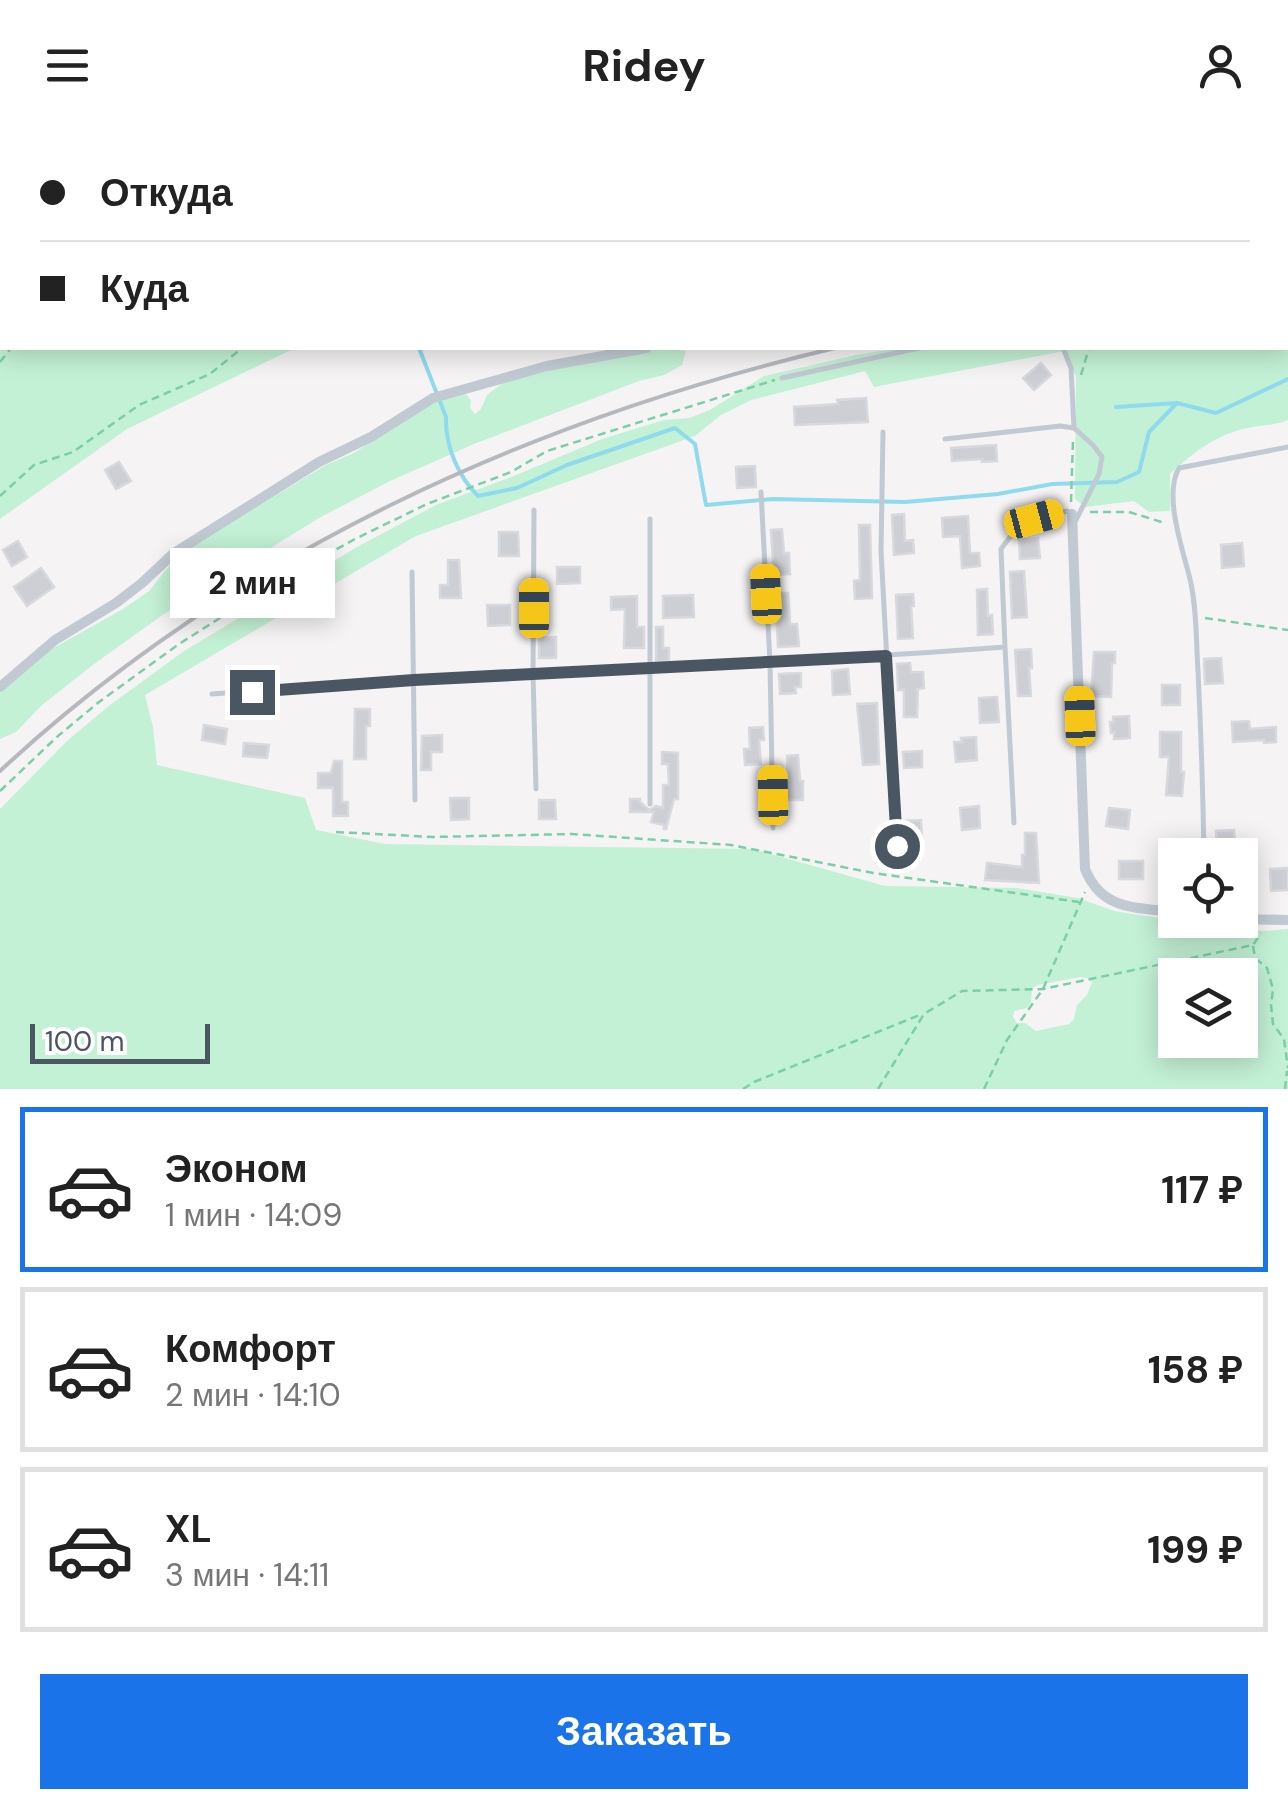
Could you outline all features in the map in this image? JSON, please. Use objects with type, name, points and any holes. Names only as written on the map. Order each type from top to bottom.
[{"type":"street","points":[[0,687],[55,640],[142,583],[174,553],[320,462],[371,437],[433,398],[547,366],[637,350]]},
{"type":"street","points":[[1074,515],[1085,868],[1090,882],[1108,900],[1158,910]]},
{"type":"street","points":[[1258,920],[1288,920]]},
{"type":"lane","points":[[782,378],[910,350]]},
{"type":"lane","points":[[1064,350],[1071,368],[1074,428]]},
{"type":"lane","points":[[945,439],[1060,426],[1074,428],[1098,451],[1102,464],[1095,484],[1074,515],[1067,511],[1034,519],[1013,533],[1001,549],[1014,823]]},
{"type":"lane","points":[[883,432],[881,551],[897,846]]},
{"type":"lane","points":[[1204,838],[1195,613],[1192,584],[1176,527],[1174,482],[1180,468],[1288,448]]},
{"type":"lane","points":[[760,492],[774,828]]},
{"type":"lane","points":[[534,510],[536,788]]},
{"type":"lane","points":[[650,519],[650,804]]},
{"type":"lane","points":[[412,572],[416,800]]},
{"type":"lane","points":[[212,694],[1004,647]]},
{"type":"path","points":[[0,496],[34,465],[73,452],[139,405],[210,374],[240,350]]},
{"type":"path","points":[[0,792],[99,702],[179,644],[355,539],[427,504],[511,472],[547,451],[782,378]]},
{"type":"path","points":[[1074,428],[1074,515],[1130,512],[1176,527]]},
{"type":"path","points":[[1195,613],[1288,630]]},
{"type":"path","points":[[336,832],[433,837],[572,834],[730,845],[873,873],[1079,902]]},
{"type":"path","points":[[984,1089],[1008,1040],[1042,989],[1090,882]]},
{"type":"path","points":[[742,1089],[924,1014],[962,991],[1042,989],[1253,945],[1271,920]]},
{"type":"path","points":[[1253,945],[1255,958],[1267,968],[1273,989],[1273,1024],[1284,1039],[1288,1068],[1284,1089]]},
{"type":"path","points":[[878,1089],[924,1014]]},
{"type":"green space","points":[[0,350],[291,350],[127,429],[0,519]]},
{"type":"green space","points":[[653,350],[686,351],[682,365],[664,375],[474,444],[319,518],[164,614],[42,705],[16,732],[0,739],[0,693],[41,655],[149,591],[174,560],[200,541],[326,465],[354,453],[435,401],[467,395],[475,414],[487,395],[504,382]]},
{"type":"green space","points":[[887,350],[1288,350],[1288,420],[1236,431],[1206,445],[1170,474],[1170,511],[1149,512],[1134,501],[1085,507],[1075,499],[1076,377],[1065,351],[874,387],[865,371],[751,400],[721,415],[695,436],[416,536],[145,695],[157,765],[305,798],[316,830],[385,844],[753,849],[885,886],[1017,888],[1078,898],[1114,911],[1158,918],[1158,938],[1258,938],[1258,930],[1288,929],[1288,1089],[0,1089],[0,809],[67,741],[184,651],[357,547],[436,505],[602,439],[710,410],[764,376]],"holes":[[[1080,977],[1092,982],[1069,1024],[1036,1031],[1025,1023],[1017,1023],[1013,1017],[1014,1011],[1027,1008],[1032,988],[1038,985]]]},
{"type":"building","points":[[1041,363],[1051,375],[1034,390],[1023,378]]},
{"type":"building","points":[[866,398],[868,422],[795,425],[794,407]]},
{"type":"building","points":[[996,445],[997,461],[952,461],[951,448]]},
{"type":"building","points":[[119,462],[131,481],[116,489],[105,470]]},
{"type":"building","points":[[755,466],[756,487],[737,488],[736,467]]},
{"type":"building","points":[[904,514],[905,541],[913,540],[914,553],[894,555],[892,515]]},
{"type":"building","points":[[968,516],[970,553],[979,553],[980,566],[962,568],[960,536],[943,537],[942,518]]},
{"type":"building","points":[[859,525],[870,525],[872,598],[855,599],[854,581],[860,580]]},
{"type":"building","points":[[782,529],[790,574],[774,575],[771,530]]},
{"type":"building","points":[[499,532],[518,532],[519,556],[499,556]]},
{"type":"building","points":[[1038,538],[1040,558],[1020,559],[1019,540]]},
{"type":"building","points":[[18,541],[27,557],[12,566],[3,550]]},
{"type":"building","points":[[1242,543],[1244,566],[1222,568],[1221,545]]},
{"type":"building","points":[[448,560],[459,560],[461,598],[440,598],[440,585],[448,585]]},
{"type":"building","points":[[557,567],[580,567],[580,583],[557,584]]},
{"type":"building","points":[[41,568],[54,587],[27,606],[14,587]]},
{"type":"building","points":[[1024,571],[1027,617],[1012,618],[1010,572]]},
{"type":"building","points":[[987,589],[993,634],[978,635],[977,590]]},
{"type":"building","points":[[775,593],[788,593],[790,624],[797,624],[799,646],[778,647]]},
{"type":"building","points":[[913,594],[913,638],[898,639],[896,595]]},
{"type":"building","points":[[693,595],[694,617],[663,618],[663,596]]},
{"type":"building","points":[[637,596],[637,627],[644,627],[644,648],[624,648],[625,609],[611,610],[611,597]]},
{"type":"building","points":[[487,605],[510,605],[510,625],[488,626]]},
{"type":"building","points":[[656,627],[663,627],[663,648],[669,648],[669,661],[656,662]]},
{"type":"building","points":[[556,637],[556,658],[539,658],[539,638]]},
{"type":"building","points":[[1031,649],[1031,696],[1018,696],[1015,650]]},
{"type":"building","points":[[1094,652],[1115,652],[1111,697],[1091,696]]},
{"type":"building","points":[[1221,658],[1223,683],[1205,684],[1204,659]]},
{"type":"building","points":[[910,663],[911,672],[923,672],[924,688],[918,689],[917,717],[904,717],[904,690],[898,690],[897,664]]},
{"type":"building","points":[[848,669],[850,694],[833,695],[832,671]]},
{"type":"building","points":[[801,673],[801,687],[795,687],[796,693],[780,694],[779,674]]},
{"type":"building","points":[[1162,685],[1180,685],[1180,705],[1162,705]]},
{"type":"building","points":[[997,697],[999,722],[980,723],[979,698]]},
{"type":"building","points":[[877,703],[879,764],[863,765],[857,704]]},
{"type":"building","points":[[355,709],[370,709],[366,759],[354,759]]},
{"type":"building","points":[[1129,716],[1130,738],[1114,739],[1110,722],[1113,717]]},
{"type":"building","points":[[1249,721],[1250,729],[1276,727],[1276,742],[1233,742],[1232,722]]},
{"type":"building","points":[[204,725],[227,729],[225,744],[202,740]]},
{"type":"building","points":[[763,727],[764,740],[759,740],[761,764],[745,765],[744,749],[750,749],[749,728]]},
{"type":"building","points":[[1160,732],[1181,732],[1182,796],[1166,795],[1169,757],[1160,757]]},
{"type":"building","points":[[442,735],[442,752],[431,752],[431,770],[421,770],[422,736]]},
{"type":"building","points":[[976,737],[977,760],[956,762],[954,742]]},
{"type":"building","points":[[244,743],[269,745],[267,758],[243,756]]},
{"type":"building","points":[[922,751],[922,767],[904,768],[903,752]]},
{"type":"building","points":[[662,752],[678,753],[678,799],[674,799],[666,829],[651,822],[654,812],[630,812],[630,799],[640,799],[649,810],[663,808],[663,785],[669,785],[668,764],[662,764]]},
{"type":"building","points":[[798,755],[803,800],[784,800],[787,756]]},
{"type":"building","points":[[334,761],[342,761],[342,802],[348,802],[348,816],[333,816],[333,788],[318,788],[318,773],[331,773]]},
{"type":"building","points":[[450,798],[469,798],[469,819],[451,820]]},
{"type":"building","points":[[539,800],[555,800],[556,819],[539,819]]},
{"type":"building","points":[[979,806],[980,828],[962,830],[960,808]]},
{"type":"building","points":[[1109,808],[1130,810],[1128,829],[1106,826]]},
{"type":"building","points":[[921,820],[922,838],[903,839],[902,821]]},
{"type":"building","points":[[1234,830],[1235,838],[1216,838],[1216,831]]},
{"type":"building","points":[[1025,833],[1036,833],[1039,883],[985,880],[987,863],[1022,867]]},
{"type":"building","points":[[1119,861],[1143,861],[1143,879],[1119,879]]},
{"type":"building","points":[[1288,868],[1288,890],[1271,891],[1270,869]]},
{"type":"waterway","points":[[420,350],[446,417],[454,460],[478,496],[517,488],[567,465],[675,428],[695,444],[706,505],[773,499],[905,502],[998,494],[1052,484],[1117,482],[1139,472],[1149,432],[1177,403]]},
{"type":"waterway","points":[[1116,407],[1177,403],[1216,413],[1288,379]]},
{"type":"railway","points":[[0,771],[90,694],[186,624],[286,561],[390,506],[497,457],[608,414],[720,378],[827,350]]},
{"type":"route","points":[[252,692],[886,656],[897,846]]}]
